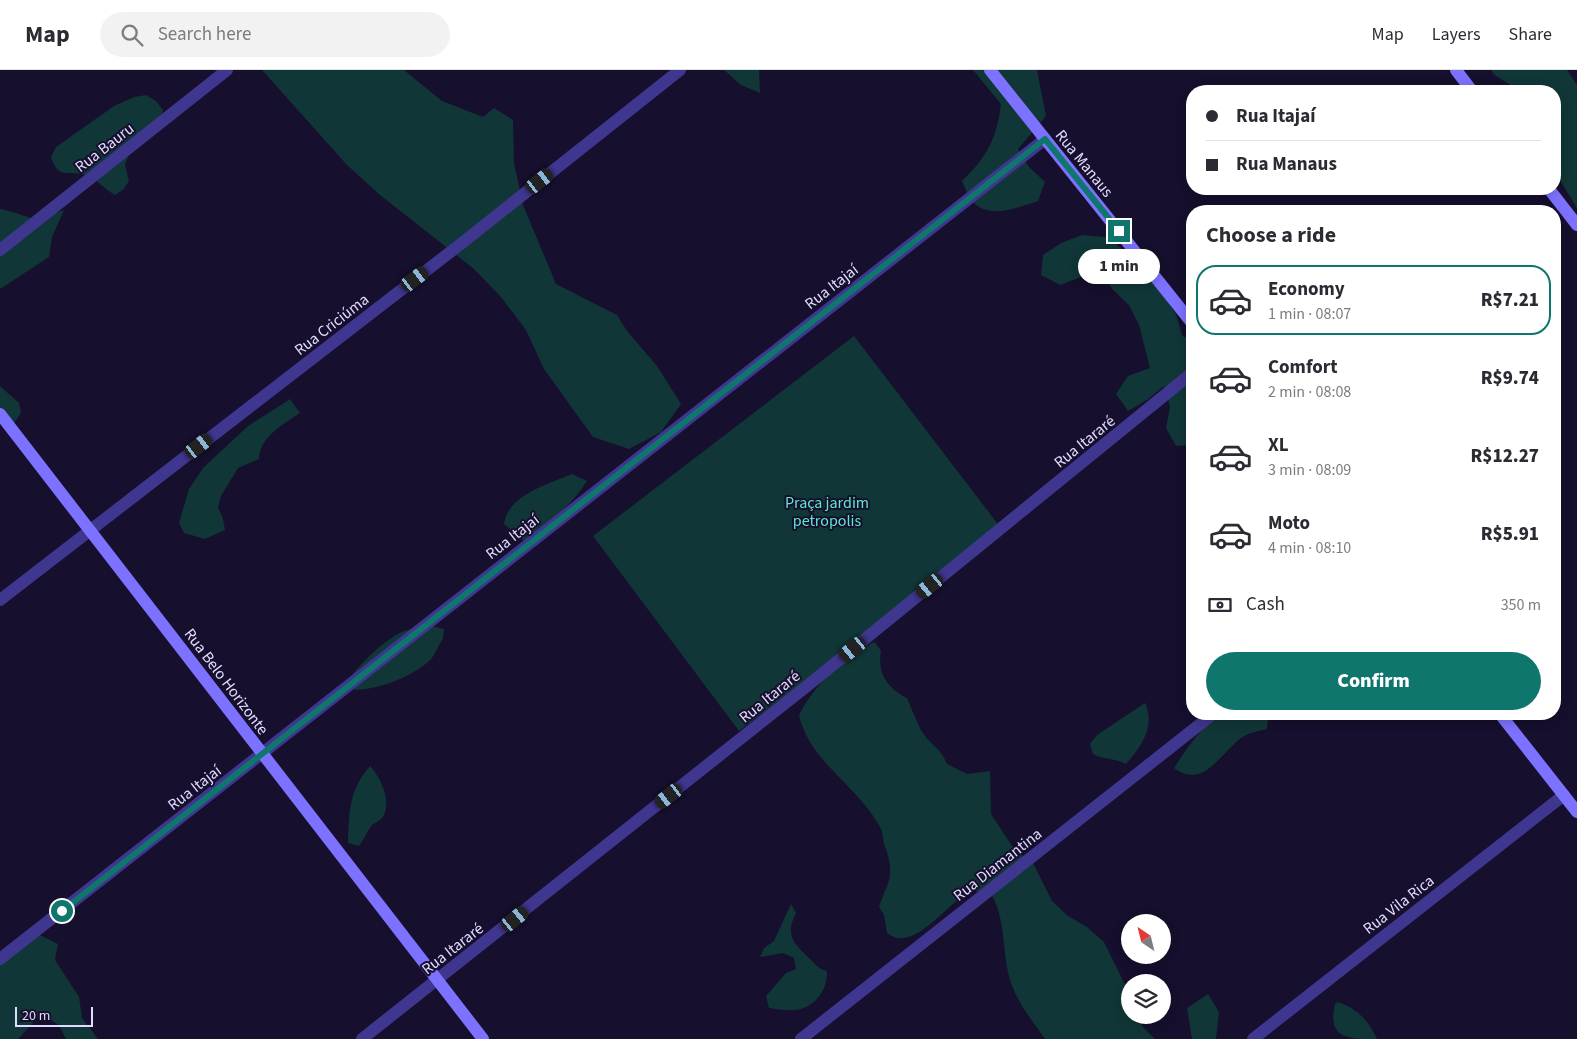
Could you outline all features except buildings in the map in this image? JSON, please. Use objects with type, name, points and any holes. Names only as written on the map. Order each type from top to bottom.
[{"type":"street","name":"Rua Bauru","points":[[0,250],[228,70]]},
{"type":"street","name":"Rua Criciúma","points":[[0,600],[462,243],[680,70]]},
{"type":"street","name":"Rua Manaus","points":[[990,70],[1186,315]]},
{"type":"street","points":[[1456,70],[1467,85]]},
{"type":"street","name":"Rua Itajaí","points":[[0,959],[1045,139]]},
{"type":"street","points":[[1553,195],[1561,205]]},
{"type":"street","points":[[1561,205],[1577,225]]},
{"type":"street","name":"Rua Itararé","points":[[362,1039],[807,686],[1186,378]]},
{"type":"street","name":"Rua Belo Horizonte","points":[[0,414],[483,1039]]},
{"type":"street","name":"Rua Diamantina","points":[[800,1039],[1205,720]]},
{"type":"street","points":[[1505,720],[1577,812]]},
{"type":"street","name":"Rua Vila Rica","points":[[1253,1039],[1564,795]]},
{"type":"green space","points":[[262,70],[404,70],[442,101],[483,117],[494,108],[513,120],[514,163],[523,205],[556,284],[617,315],[627,331],[657,366],[681,404],[661,432],[629,449],[593,437],[544,369],[526,330],[501,297],[474,269],[380,195],[347,165]]},
{"type":"green space","points":[[724,70],[759,70],[760,93],[741,85]]},
{"type":"green space","points":[[973,70],[1037,70],[1046,116],[1018,149],[1029,167],[1045,182],[1038,201],[1014,209],[996,211],[980,207],[968,195],[962,181],[978,164],[989,146],[997,127],[1001,104]]},
{"type":"green space","points":[[1492,70],[1567,70],[1577,85],[1577,208],[1561,182],[1561,85],[1510,85],[1493,74]]},
{"type":"green space","points":[[146,95],[156,101],[163,110],[160,123],[129,154],[125,165],[129,181],[123,190],[115,195],[89,176],[79,173],[64,173],[57,169],[51,157],[56,147],[114,106],[134,97]]},
{"type":"green space","points":[[0,209],[31,218],[52,215],[64,210],[52,237],[49,257],[0,289]]},
{"type":"green space","points":[[1082,235],[1107,237],[1140,263],[1176,314],[1182,335],[1186,338],[1186,445],[1176,446],[1166,428],[1170,407],[1164,386],[1147,400],[1128,411],[1116,394],[1128,376],[1150,368],[1139,325],[1129,305],[1113,290],[1099,270],[1060,285],[1041,275],[1043,255],[1061,243]]},
{"type":"green space","name":"Praça jardim petropolis","points":[[854,336],[1004,532],[739,731],[593,536]]},
{"type":"green space","points":[[0,386],[19,403],[21,413],[14,423],[0,420]]},
{"type":"green space","points":[[290,399],[300,413],[268,438],[260,451],[259,459],[238,468],[221,496],[218,507],[225,530],[205,539],[184,533],[179,523],[189,489],[203,468],[248,426]]},
{"type":"green space","points":[[572,474],[587,481],[581,490],[558,514],[524,541],[504,524],[507,514],[521,498],[530,492]]},
{"type":"green space","points":[[432,626],[444,629],[443,639],[433,657],[424,665],[406,676],[384,685],[355,690],[350,678],[367,658],[382,645],[404,631]]},
{"type":"green space","points":[[875,642],[881,651],[882,673],[885,679],[894,690],[907,698],[921,730],[942,754],[947,764],[967,774],[990,771],[991,814],[1014,849],[1033,863],[1052,901],[1068,916],[1087,927],[1104,942],[1121,977],[1121,1024],[1141,1024],[1155,1039],[1045,1039],[1024,1009],[1012,985],[1007,966],[1000,917],[993,897],[972,890],[917,933],[898,938],[887,933],[884,915],[879,907],[888,882],[890,866],[881,829],[861,800],[813,747],[799,715],[821,682],[841,663],[863,647]]},
{"type":"green space","points":[[1145,703],[1149,720],[1148,728],[1142,743],[1126,764],[1093,754],[1090,744],[1097,735]]},
{"type":"green space","points":[[1214,720],[1268,720],[1267,729],[1250,733],[1241,738],[1202,772],[1194,775],[1184,774],[1174,768],[1208,724]]},
{"type":"green space","points":[[370,766],[382,784],[386,805],[382,818],[372,825],[359,846],[348,843],[350,811],[358,784]]},
{"type":"green space","points":[[791,904],[796,913],[791,928],[793,940],[817,966],[827,971],[827,978],[818,997],[808,1006],[801,1009],[781,1010],[769,1008],[766,996],[786,973],[796,969],[794,958],[783,953],[760,957],[764,948],[774,941]]},
{"type":"green space","points":[[38,934],[58,944],[55,960],[79,997],[82,1018],[98,1039],[66,1039],[59,1025],[41,1014],[18,1039],[0,1039],[0,961]]},
{"type":"green space","points":[[1208,994],[1219,1012],[1216,1039],[1192,1039],[1187,1008]]},
{"type":"green space","points":[[1338,1002],[1362,1016],[1377,1039],[1342,1035],[1334,1024],[1333,1016],[1335,1004]]},
{"type":"route","points":[[62,911],[1045,139],[1119,231]]}]
